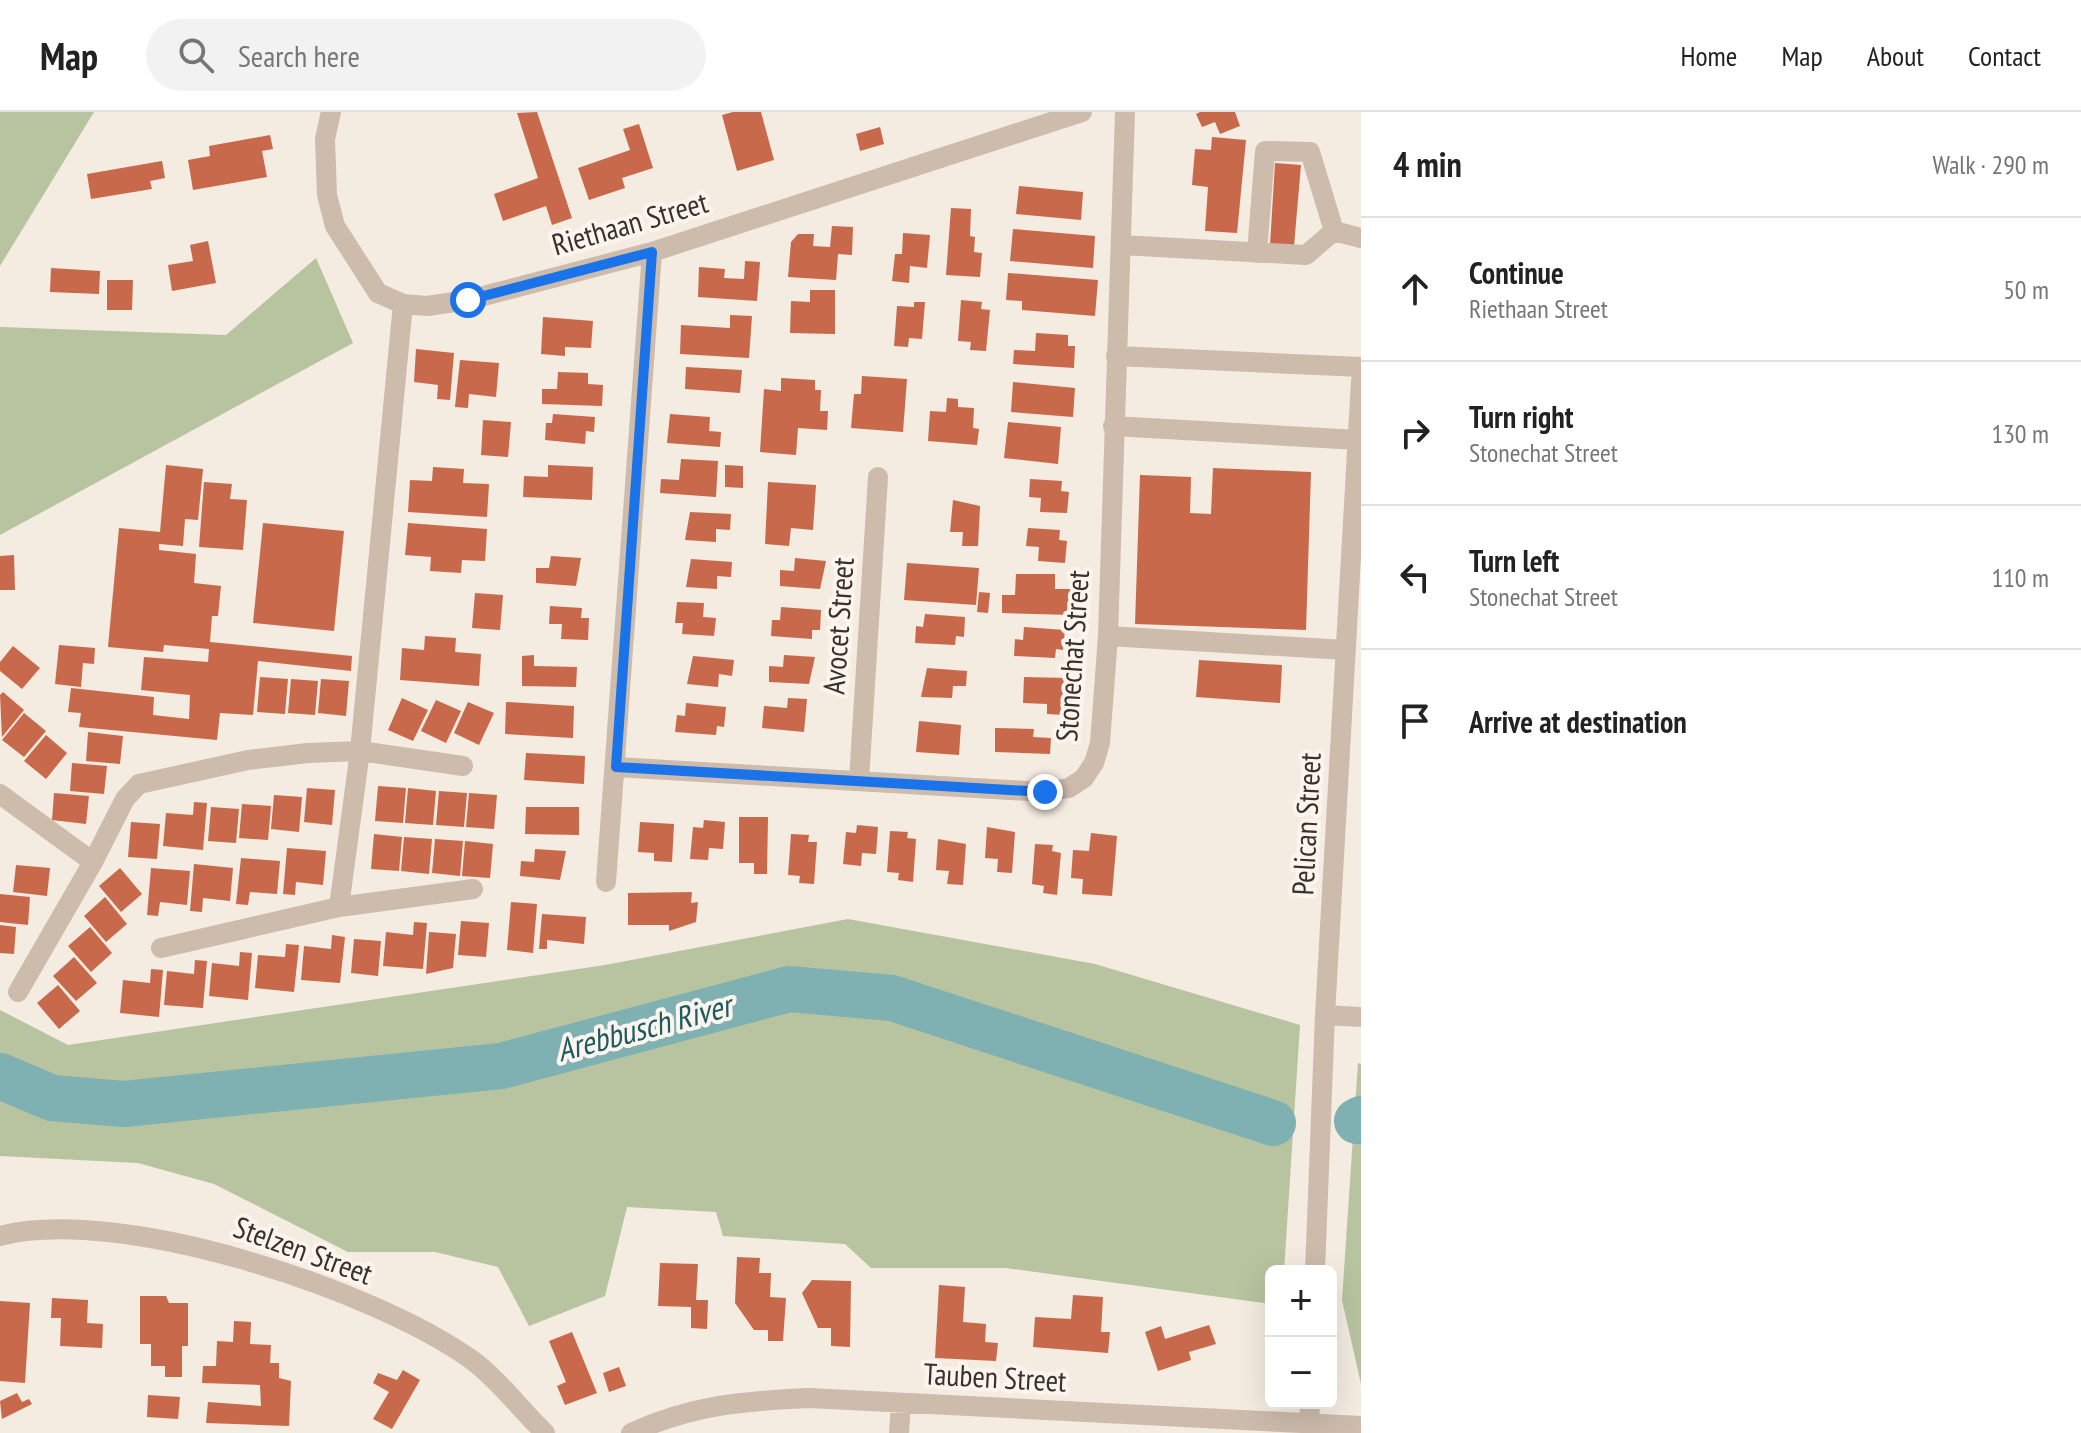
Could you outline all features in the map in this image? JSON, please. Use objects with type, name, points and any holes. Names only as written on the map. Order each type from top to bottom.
[{"type":"street","points":[[331,112],[325,139],[327,195],[335,226],[378,293],[403,304],[360,751],[339,907]]},
{"type":"street","name":"Riethaan Street","points":[[403,304],[427,306],[468,300],[652,252],[1082,112]]},
{"type":"street","name":"Stonechat Street","points":[[616,767],[1045,792],[1069,788],[1084,778],[1094,763],[1100,743],[1108,636],[1125,112]]},
{"type":"street","points":[[1257,253],[1265,151],[1310,152],[1334,231]]},
{"type":"street","points":[[1121,245],[1306,255],[1334,231]]},
{"type":"street","points":[[1334,231],[1361,238]]},
{"type":"street","points":[[606,882],[652,252]]},
{"type":"street","points":[[1116,356],[1361,367]]},
{"type":"street","name":"Pelican Street","points":[[1315,1265],[1325,1015],[1352,706],[1346,650],[1361,381]]},
{"type":"street","points":[[1113,426],[1358,440]]},
{"type":"street","name":"Avocet Street","points":[[859,780],[878,477]]},
{"type":"street","points":[[1108,636],[1346,650]]},
{"type":"street","points":[[18,992],[93,862],[125,799],[139,784],[248,760],[360,751],[463,766]]},
{"type":"street","points":[[0,794],[93,862]]},
{"type":"street","points":[[161,948],[339,907],[473,889]]},
{"type":"street","points":[[1325,1015],[1361,1017]]},
{"type":"street","name":"Stelzen Street","points":[[0,1236],[57,1229],[126,1234],[196,1245],[339,1294],[410,1324],[473,1361],[545,1433]]},
{"type":"street","name":"Tauben Street","points":[[631,1433],[679,1413],[731,1401],[809,1398],[1361,1426]]},
{"type":"street","points":[[899,1433],[901,1403]]},
{"type":"street","points":[[1309,1424],[1310,1409]]},
{"type":"green space","points":[[0,112],[94,112],[0,266]]},
{"type":"green space","points":[[316,258],[353,343],[0,535],[0,327],[226,335]]},
{"type":"green space","points":[[848,919],[1095,964],[1300,1025],[1284,1265],[1265,1265],[1265,1303],[1006,1268],[871,1268],[845,1244],[723,1236],[716,1212],[627,1207],[605,1296],[529,1326],[498,1267],[435,1252],[348,1252],[214,1184],[138,1163],[0,1156],[0,1010],[68,1045],[605,965]]},
{"type":"green space","points":[[1358,1063],[1361,1064],[1361,1384],[1342,1300]]},
{"type":"building","points":[[537,112],[572,218],[552,225],[546,206],[503,221],[494,194],[538,178],[517,113]]},
{"type":"building","points":[[761,112],[774,160],[737,171],[722,115]]},
{"type":"building","points":[[1235,112],[1240,126],[1220,134],[1215,122],[1202,127],[1196,114]]},
{"type":"building","points":[[639,124],[653,168],[622,178],[625,188],[589,200],[578,168],[630,150],[623,129]]},
{"type":"building","points":[[880,127],[884,144],[860,151],[856,134]]},
{"type":"building","points":[[270,135],[273,149],[262,151],[267,177],[193,190],[188,160],[210,156],[209,146]]},
{"type":"building","points":[[1212,137],[1246,140],[1237,233],[1205,231],[1208,187],[1192,185],[1195,149],[1211,150]]},
{"type":"building","points":[[162,161],[165,178],[150,181],[152,189],[91,199],[87,174]]},
{"type":"building","points":[[1275,163],[1301,165],[1294,246],[1270,245]]},
{"type":"building","points":[[1019,186],[1083,192],[1081,220],[1016,214]]},
{"type":"building","points":[[951,208],[971,209],[970,236],[975,237],[974,252],[982,253],[980,277],[946,275]]},
{"type":"building","points":[[832,226],[853,227],[852,255],[838,254],[836,280],[788,277],[791,242],[798,234],[814,234],[813,246],[830,247]]},
{"type":"building","points":[[1013,229],[1095,236],[1093,268],[1010,261]]},
{"type":"building","points":[[903,233],[930,235],[927,268],[910,266],[909,283],[892,281],[895,254],[902,254]]},
{"type":"building","points":[[208,241],[216,283],[172,291],[168,265],[193,261],[190,245]]},
{"type":"building","points":[[745,261],[760,262],[757,301],[698,297],[699,267],[725,269],[724,278],[744,279]]},
{"type":"building","points":[[51,268],[100,271],[99,294],[50,292]]},
{"type":"building","points":[[1008,273],[1098,280],[1095,316],[1022,310],[1022,301],[1006,300]]},
{"type":"building","points":[[107,280],[133,280],[132,310],[107,310]]},
{"type":"building","points":[[810,290],[835,290],[835,334],[790,333],[791,301],[810,302]]},
{"type":"building","points":[[961,300],[982,302],[981,309],[990,310],[986,351],[970,350],[971,342],[958,341]]},
{"type":"building","points":[[914,302],[925,302],[922,339],[909,338],[908,347],[894,346],[897,306],[914,307]]},
{"type":"building","points":[[730,315],[752,316],[749,358],[680,354],[681,325],[730,328]]},
{"type":"building","points":[[543,317],[593,321],[591,348],[565,347],[565,356],[541,354]]},
{"type":"building","points":[[1036,333],[1068,335],[1068,346],[1075,346],[1074,368],[1013,364],[1014,350],[1035,351]]},
{"type":"building","points":[[416,349],[454,353],[450,400],[437,399],[438,385],[414,382]]},
{"type":"building","points":[[460,360],[499,363],[496,397],[469,394],[468,408],[455,407]]},
{"type":"building","points":[[686,367],[742,370],[740,393],[685,389]]},
{"type":"building","points":[[558,372],[588,373],[588,384],[603,385],[602,406],[542,404],[542,389],[557,389]]},
{"type":"building","points":[[862,376],[907,379],[903,432],[851,428],[854,394],[861,394]]},
{"type":"building","points":[[781,378],[815,380],[815,390],[821,390],[820,411],[828,411],[827,430],[798,428],[796,455],[760,452],[764,389],[781,391]]},
{"type":"building","points":[[1013,382],[1075,388],[1073,417],[1011,412]]},
{"type":"building","points":[[947,398],[958,399],[958,407],[974,408],[973,428],[979,429],[977,445],[928,441],[930,411],[946,412]]},
{"type":"building","points":[[553,414],[595,417],[594,432],[586,431],[585,444],[545,440],[546,423],[552,423]]},
{"type":"building","points":[[670,414],[710,417],[709,431],[721,432],[720,447],[667,443]]},
{"type":"building","points":[[483,420],[511,422],[508,457],[481,455]]},
{"type":"building","points":[[1008,422],[1061,427],[1058,464],[1004,458]]},
{"type":"building","points":[[681,459],[718,461],[716,497],[660,493],[661,479],[679,480]]},
{"type":"building","points":[[166,465],[203,469],[198,520],[185,519],[183,546],[159,544],[159,550],[196,554],[194,583],[221,586],[218,616],[212,616],[210,642],[352,656],[351,671],[258,661],[253,715],[220,713],[217,740],[79,727],[81,713],[68,712],[71,688],[154,697],[153,715],[189,719],[190,695],[141,690],[144,657],[208,662],[209,649],[164,645],[163,652],[108,647],[119,528],[160,532]]},
{"type":"building","points":[[548,465],[593,467],[592,500],[523,497],[524,476],[548,477]]},
{"type":"building","points":[[725,465],[743,466],[743,488],[725,487]]},
{"type":"building","points":[[433,467],[464,469],[463,483],[489,484],[487,517],[408,512],[410,480],[432,481]]},
{"type":"building","points":[[1213,468],[1311,472],[1306,630],[1135,624],[1140,475],[1191,477],[1190,513],[1211,514]]},
{"type":"building","points":[[1030,479],[1062,481],[1061,491],[1069,492],[1067,513],[1040,512],[1041,498],[1029,497]]},
{"type":"building","points":[[204,482],[232,484],[230,499],[247,500],[243,550],[199,547]]},
{"type":"building","points":[[768,482],[816,485],[813,530],[791,528],[789,546],[765,544]]},
{"type":"building","points":[[953,500],[980,506],[978,546],[962,546],[963,532],[950,532]]},
{"type":"building","points":[[690,512],[731,514],[730,530],[716,529],[716,542],[685,540]]},
{"type":"building","points":[[263,523],[344,531],[334,631],[253,623]]},
{"type":"building","points":[[408,523],[487,529],[485,561],[462,560],[461,573],[430,571],[431,557],[405,555]]},
{"type":"building","points":[[1028,528],[1060,530],[1059,540],[1067,541],[1065,563],[1038,561],[1039,547],[1026,546]]},
{"type":"building","points":[[14,555],[15,590],[0,590],[0,556]]},
{"type":"building","points":[[551,556],[581,558],[576,586],[536,583],[536,568],[549,568]]},
{"type":"building","points":[[795,558],[826,561],[820,589],[780,586],[780,570],[794,571]]},
{"type":"building","points":[[691,559],[732,562],[731,577],[717,576],[717,589],[686,587]]},
{"type":"building","points":[[907,563],[979,568],[976,605],[904,600]]},
{"type":"building","points":[[1016,574],[1055,574],[1055,589],[1072,589],[1071,615],[1002,613],[1002,595],[1015,595]]},
{"type":"building","points":[[979,592],[990,593],[988,613],[977,612]]},
{"type":"building","points":[[475,593],[503,595],[500,630],[472,628]]},
{"type":"building","points":[[677,602],[704,603],[703,617],[716,618],[714,636],[682,634],[683,623],[675,623]]},
{"type":"building","points":[[550,606],[582,608],[581,618],[589,618],[588,640],[561,639],[562,624],[549,624]]},
{"type":"building","points":[[781,607],[821,610],[820,630],[812,630],[812,639],[771,636],[772,620],[780,620]]},
{"type":"building","points":[[925,614],[965,617],[964,637],[956,636],[955,645],[915,643],[916,626],[923,627]]},
{"type":"building","points":[[1024,627],[1065,630],[1063,650],[1056,649],[1055,658],[1014,656],[1015,639],[1023,640]]},
{"type":"building","points":[[425,636],[456,638],[455,652],[481,654],[479,686],[400,680],[402,648],[424,650]]},
{"type":"building","points":[[59,645],[95,648],[94,664],[83,663],[81,687],[55,684]]},
{"type":"building","points":[[13,646],[40,668],[22,689],[0,671],[0,662]]},
{"type":"building","points":[[534,655],[534,666],[577,667],[576,687],[522,686],[522,656]]},
{"type":"building","points":[[784,655],[815,657],[809,684],[769,682],[769,666],[783,667]]},
{"type":"building","points":[[693,656],[734,660],[732,676],[719,674],[718,687],[687,684]]},
{"type":"building","points":[[1199,660],[1282,665],[1280,703],[1196,697]]},
{"type":"building","points":[[927,668],[967,671],[966,686],[953,686],[952,698],[921,697]]},
{"type":"building","points":[[260,677],[288,679],[285,714],[257,712]]},
{"type":"building","points":[[1024,677],[1067,678],[1065,715],[1047,714],[1047,704],[1023,703]]},
{"type":"building","points":[[291,679],[318,681],[315,715],[288,713]]},
{"type":"building","points":[[321,679],[349,681],[346,716],[318,713]]},
{"type":"building","points":[[3,692],[24,710],[2,737],[0,695]]},
{"type":"building","points":[[402,698],[428,710],[413,741],[388,730]]},
{"type":"building","points":[[788,698],[807,699],[804,732],[762,728],[764,706],[787,708]]},
{"type":"building","points":[[436,700],[461,711],[446,743],[421,731]]},
{"type":"building","points":[[468,702],[494,713],[479,745],[454,733]]},
{"type":"building","points":[[506,702],[574,706],[573,738],[505,734]]},
{"type":"building","points":[[686,703],[726,707],[724,727],[717,726],[716,735],[675,732],[677,715],[685,716]]},
{"type":"building","points":[[24,713],[46,731],[24,757],[2,740]]},
{"type":"building","points":[[919,721],[961,725],[959,755],[916,752]]},
{"type":"building","points":[[995,728],[1034,729],[1033,737],[1051,738],[1050,754],[995,752]]},
{"type":"building","points":[[88,732],[123,736],[120,764],[86,761]]},
{"type":"building","points":[[46,735],[67,753],[46,779],[24,761]]},
{"type":"building","points":[[526,753],[585,756],[584,784],[524,780]]},
{"type":"building","points":[[72,763],[107,766],[104,794],[70,791]]},
{"type":"building","points":[[378,786],[406,788],[403,823],[375,821]]},
{"type":"building","points":[[307,788],[335,790],[332,825],[304,822]]},
{"type":"building","points":[[408,788],[436,791],[433,825],[405,823]]},
{"type":"building","points":[[439,791],[467,793],[464,827],[436,825]]},
{"type":"building","points":[[54,793],[89,796],[86,824],[52,820]]},
{"type":"building","points":[[469,793],[497,795],[494,829],[466,827]]},
{"type":"building","points":[[274,795],[302,797],[299,832],[271,829]]},
{"type":"building","points":[[194,802],[207,803],[203,850],[163,846],[166,813],[193,815]]},
{"type":"building","points":[[242,804],[271,806],[268,840],[239,838]]},
{"type":"building","points":[[211,807],[239,809],[236,843],[208,841]]},
{"type":"building","points":[[526,807],[579,807],[579,835],[525,834]]},
{"type":"building","points":[[739,817],[768,817],[767,874],[754,874],[754,863],[739,863]]},
{"type":"building","points":[[704,820],[725,822],[723,849],[709,848],[708,860],[690,859],[693,827],[703,828]]},
{"type":"building","points":[[131,822],[160,824],[157,859],[128,857]]},
{"type":"building","points":[[640,822],[674,824],[672,862],[654,861],[654,853],[638,852]]},
{"type":"building","points":[[857,825],[878,827],[876,854],[862,853],[861,866],[843,864],[846,832],[856,833]]},
{"type":"building","points":[[987,827],[1015,832],[1012,873],[997,872],[998,859],[985,858]]},
{"type":"building","points":[[890,831],[908,832],[907,838],[916,839],[913,882],[898,880],[899,873],[887,872]]},
{"type":"building","points":[[1091,833],[1117,836],[1112,896],[1082,894],[1083,879],[1071,878],[1073,850],[1089,851]]},
{"type":"building","points":[[374,834],[402,837],[399,871],[371,869]]},
{"type":"building","points":[[791,834],[809,835],[808,842],[817,842],[814,884],[799,883],[800,876],[788,875]]},
{"type":"building","points":[[404,837],[432,839],[429,874],[401,871]]},
{"type":"building","points":[[435,839],[463,841],[460,876],[432,873]]},
{"type":"building","points":[[938,839],[966,844],[963,885],[947,884],[949,871],[936,870]]},
{"type":"building","points":[[465,841],[493,844],[490,878],[462,876]]},
{"type":"building","points":[[1035,844],[1053,845],[1052,851],[1061,853],[1057,895],[1043,893],[1044,886],[1032,884]]},
{"type":"building","points":[[287,848],[326,851],[323,885],[296,882],[295,895],[283,894]]},
{"type":"building","points":[[535,849],[566,851],[560,880],[520,876],[521,861],[534,862]]},
{"type":"building","points":[[241,858],[280,861],[277,894],[250,892],[248,905],[236,904]]},
{"type":"building","points":[[194,864],[233,868],[230,901],[203,898],[202,912],[190,911]]},
{"type":"building","points":[[16,865],[50,868],[47,896],[13,892]]},
{"type":"building","points":[[120,868],[142,894],[121,912],[99,886]]},
{"type":"building","points":[[151,868],[190,871],[187,905],[160,902],[158,916],[147,915]]},
{"type":"building","points":[[692,892],[691,903],[698,902],[696,922],[669,931],[669,925],[628,925],[628,893]]},
{"type":"building","points":[[0,894],[30,897],[28,925],[0,922]]},
{"type":"building","points":[[105,897],[127,924],[106,942],[84,916]]},
{"type":"building","points":[[511,902],[537,904],[533,953],[507,950]]},
{"type":"building","points":[[542,914],[586,917],[584,944],[547,940],[547,949],[539,949]]},
{"type":"building","points":[[461,921],[489,923],[486,957],[458,955]]},
{"type":"building","points":[[414,922],[427,923],[423,969],[383,966],[386,932],[413,935]]},
{"type":"building","points":[[0,925],[16,927],[14,954],[0,953]]},
{"type":"building","points":[[90,927],[112,953],[91,972],[68,946]]},
{"type":"building","points":[[429,932],[456,934],[453,968],[426,974]]},
{"type":"building","points":[[332,935],[345,937],[340,983],[301,980],[304,946],[331,949]]},
{"type":"building","points":[[354,939],[381,941],[378,976],[351,973]]},
{"type":"building","points":[[286,944],[299,945],[294,992],[255,988],[258,955],[285,957]]},
{"type":"building","points":[[240,952],[252,953],[248,1000],[209,996],[212,963],[239,966]]},
{"type":"building","points":[[74,957],[97,983],[76,1001],[53,976]]},
{"type":"building","points":[[195,960],[207,961],[203,1008],[164,1005],[167,971],[194,974]]},
{"type":"building","points":[[151,969],[163,970],[159,1017],[120,1013],[123,980],[150,983]]},
{"type":"building","points":[[58,985],[80,1011],[59,1029],[37,1003]]},
{"type":"building","points":[[737,1257],[760,1258],[759,1273],[771,1273],[770,1297],[786,1298],[783,1341],[768,1341],[768,1330],[754,1330],[735,1303]]},
{"type":"building","points":[[660,1263],[698,1264],[696,1300],[708,1300],[707,1329],[691,1328],[691,1307],[658,1306]]},
{"type":"building","points":[[812,1280],[851,1281],[850,1347],[831,1346],[831,1328],[818,1328],[802,1293]]},
{"type":"building","points":[[939,1285],[965,1287],[963,1322],[986,1324],[985,1342],[998,1343],[996,1361],[935,1358]]},
{"type":"building","points":[[1073,1295],[1103,1297],[1101,1332],[1110,1332],[1108,1353],[1033,1347],[1035,1317],[1071,1319]]},
{"type":"building","points":[[140,1296],[166,1296],[169,1303],[188,1303],[188,1346],[182,1346],[182,1377],[165,1377],[165,1366],[151,1366],[151,1344],[140,1344]]},
{"type":"building","points":[[52,1298],[88,1300],[87,1323],[103,1324],[102,1348],[60,1346],[61,1318],[51,1318]]},
{"type":"building","points":[[0,1301],[30,1303],[25,1383],[0,1381]]},
{"type":"building","points":[[234,1321],[251,1322],[250,1344],[271,1345],[270,1363],[279,1363],[279,1378],[291,1381],[289,1426],[206,1423],[208,1402],[261,1406],[260,1385],[202,1383],[203,1366],[216,1366],[217,1341],[233,1342]]},
{"type":"building","points":[[1209,1325],[1216,1344],[1189,1352],[1191,1360],[1158,1371],[1145,1332],[1161,1326],[1165,1339]]},
{"type":"building","points":[[572,1332],[597,1393],[565,1405],[557,1386],[566,1382],[549,1341]]},
{"type":"building","points":[[619,1367],[626,1386],[609,1392],[603,1373]]},
{"type":"building","points":[[403,1370],[420,1380],[392,1429],[373,1419],[389,1392],[373,1383],[378,1373],[397,1380]]},
{"type":"building","points":[[17,1393],[22,1402],[29,1399],[32,1404],[2,1419],[0,1401]]},
{"type":"building","points":[[148,1395],[180,1397],[178,1419],[147,1417]]},
{"type":"waterway","name":"Arebbusch River","points":[[0,1076],[52,1098],[124,1104],[501,1066],[789,989],[892,998],[1273,1123]]},
{"type":"waterway","name":"Arebbusch River","points":[[1357,1121],[1361,1119]]},
{"type":"route","points":[[468,300],[652,252],[616,767],[1045,792]]}]
